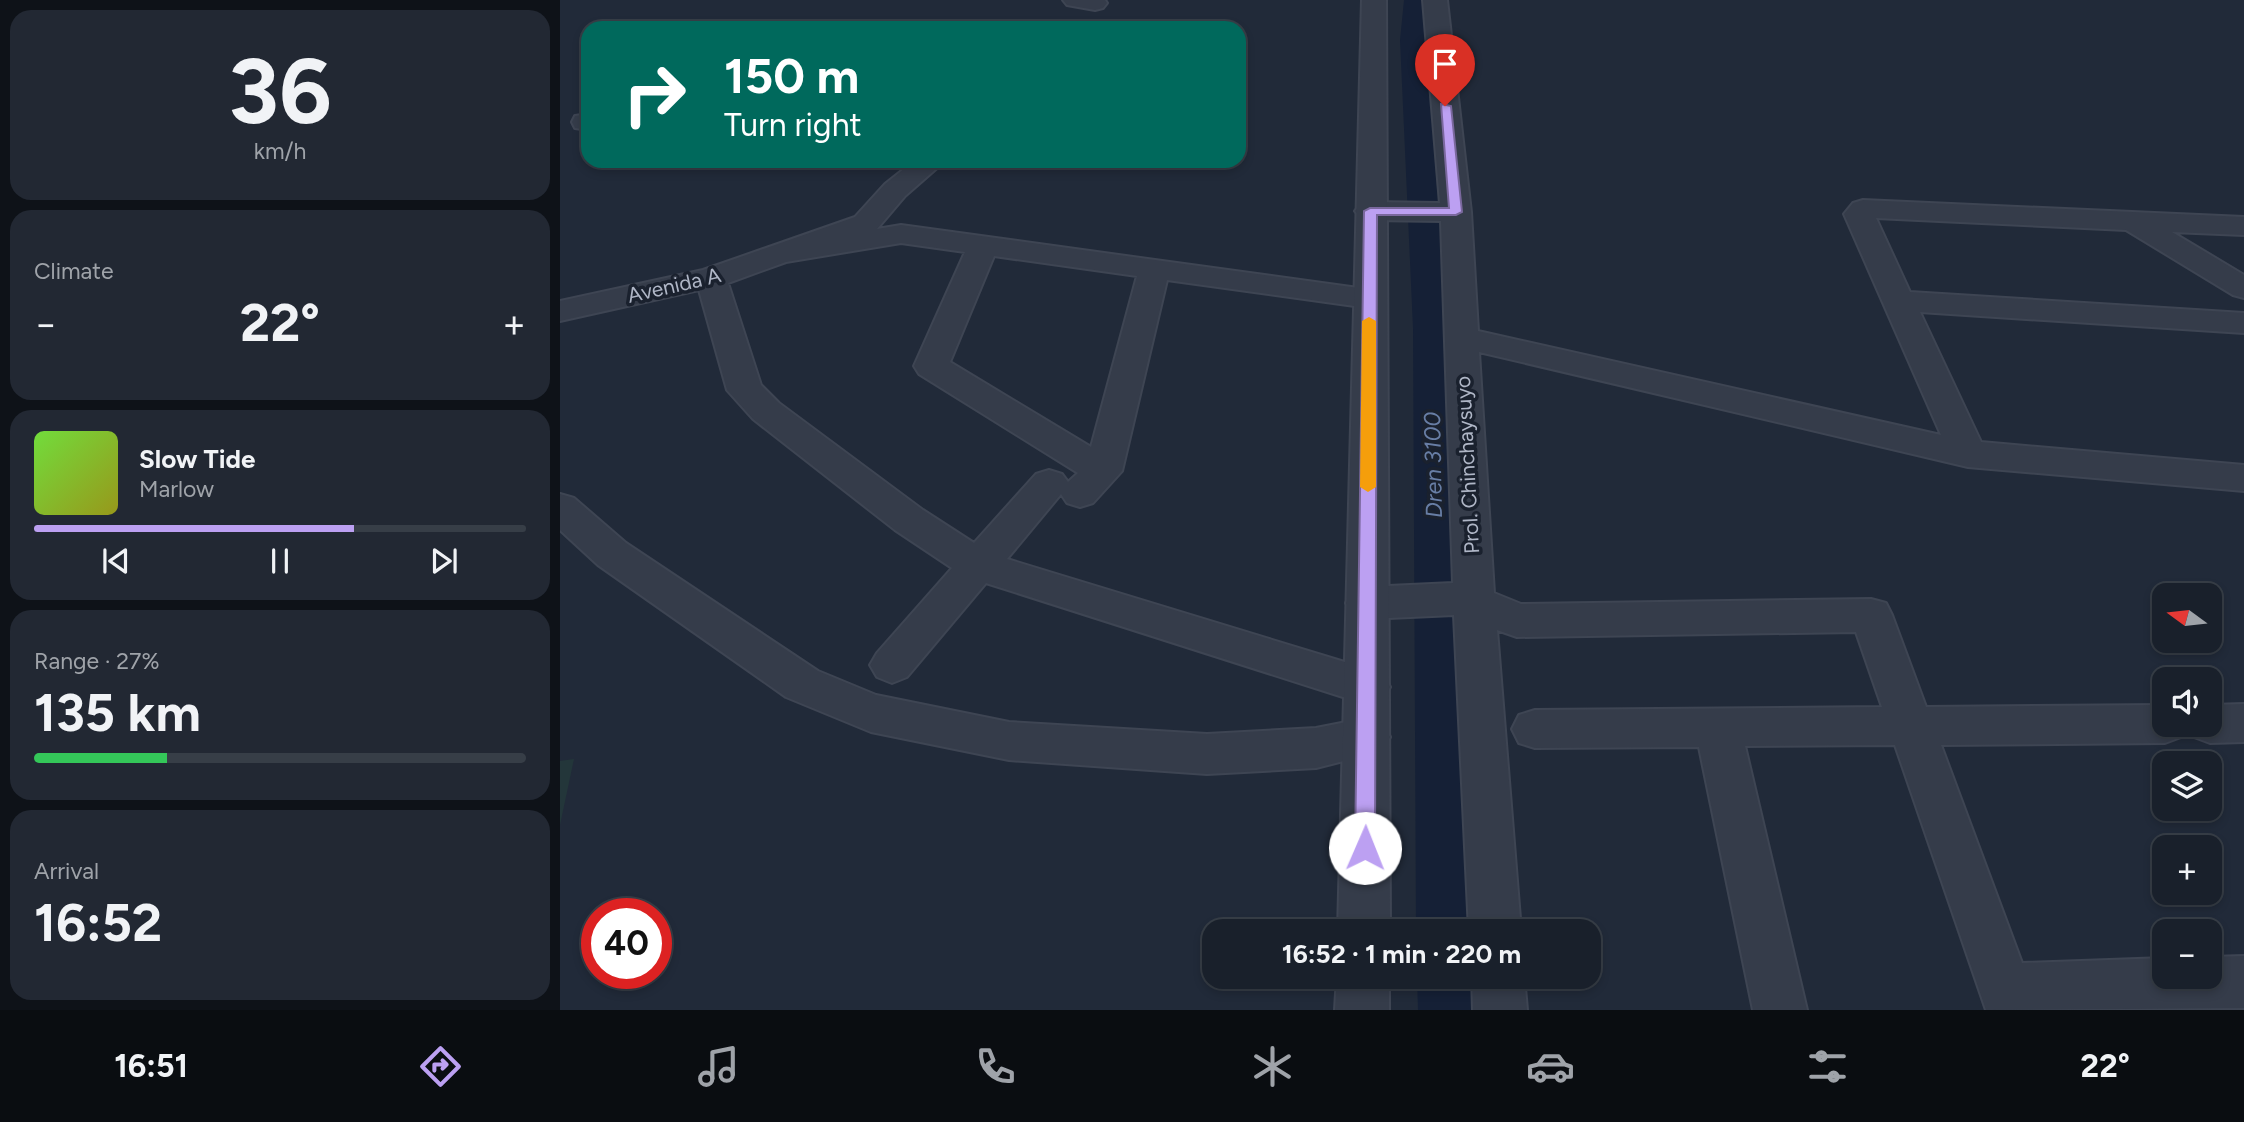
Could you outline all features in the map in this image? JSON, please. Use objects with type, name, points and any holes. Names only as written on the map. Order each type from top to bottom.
[{"type":"street","points":[[1364,919],[1368,688],[1382,602],[1369,298],[1380,211],[1374,0]]},
{"type":"street","name":"Prol. Chinchaysuyo","points":[[1435,0],[1446,212],[1460,337],[1462,600],[1494,919]]},
{"type":"street","points":[[787,253],[866,223],[895,190],[922,168]]},
{"type":"street","points":[[1968,454],[1859,214],[1863,209],[2244,226]]},
{"type":"street","points":[[1380,211],[1446,212]]},
{"type":"street","points":[[2134,223],[2244,288]]},
{"type":"street","points":[[787,253],[901,234],[1369,298]]},
{"type":"street","points":[[983,246],[931,366],[1077,482]]},
{"type":"street","name":"Avenida A","points":[[560,311],[711,278],[787,253]]},
{"type":"street","points":[[892,665],[978,565],[1077,482],[1154,269]]},
{"type":"street","points":[[711,278],[745,390],[766,411],[909,520],[978,565],[1368,688]]},
{"type":"street","points":[[1897,301],[2244,323]]},
{"type":"street","points":[[1460,337],[1968,454],[2244,478]]},
{"type":"street","points":[[560,508],[612,554],[802,684],[870,713],[1009,741],[1207,754],[1316,748],[1367,737]]},
{"type":"street","points":[[1382,602],[1462,600],[1517,621],[1871,615],[2009,1000],[2244,982]]},
{"type":"street","points":[[2222,724],[2244,723]]},
{"type":"street","points":[[1535,729],[2152,724]]},
{"type":"street","points":[[1718,727],[1780,1010]]},
{"type":"street","points":[[1362,1010],[1363,989]]},
{"type":"street","points":[[1499,989],[1500,1010]]},
{"type":"green space","points":[[574,759],[560,825],[560,761]]},
{"type":"waterway","name":"Dren 3100","points":[[1416,0],[1413,40],[1430,328],[1443,919]]},
{"type":"waterway","name":"Dren 3100","points":[[1445,989],[1446,1010]]},
{"type":"slow traffic","points":[[1368,487],[1369,321]]},
{"type":"route","points":[[1365,848],[1370,211],[1456,212],[1445,106]]}]
